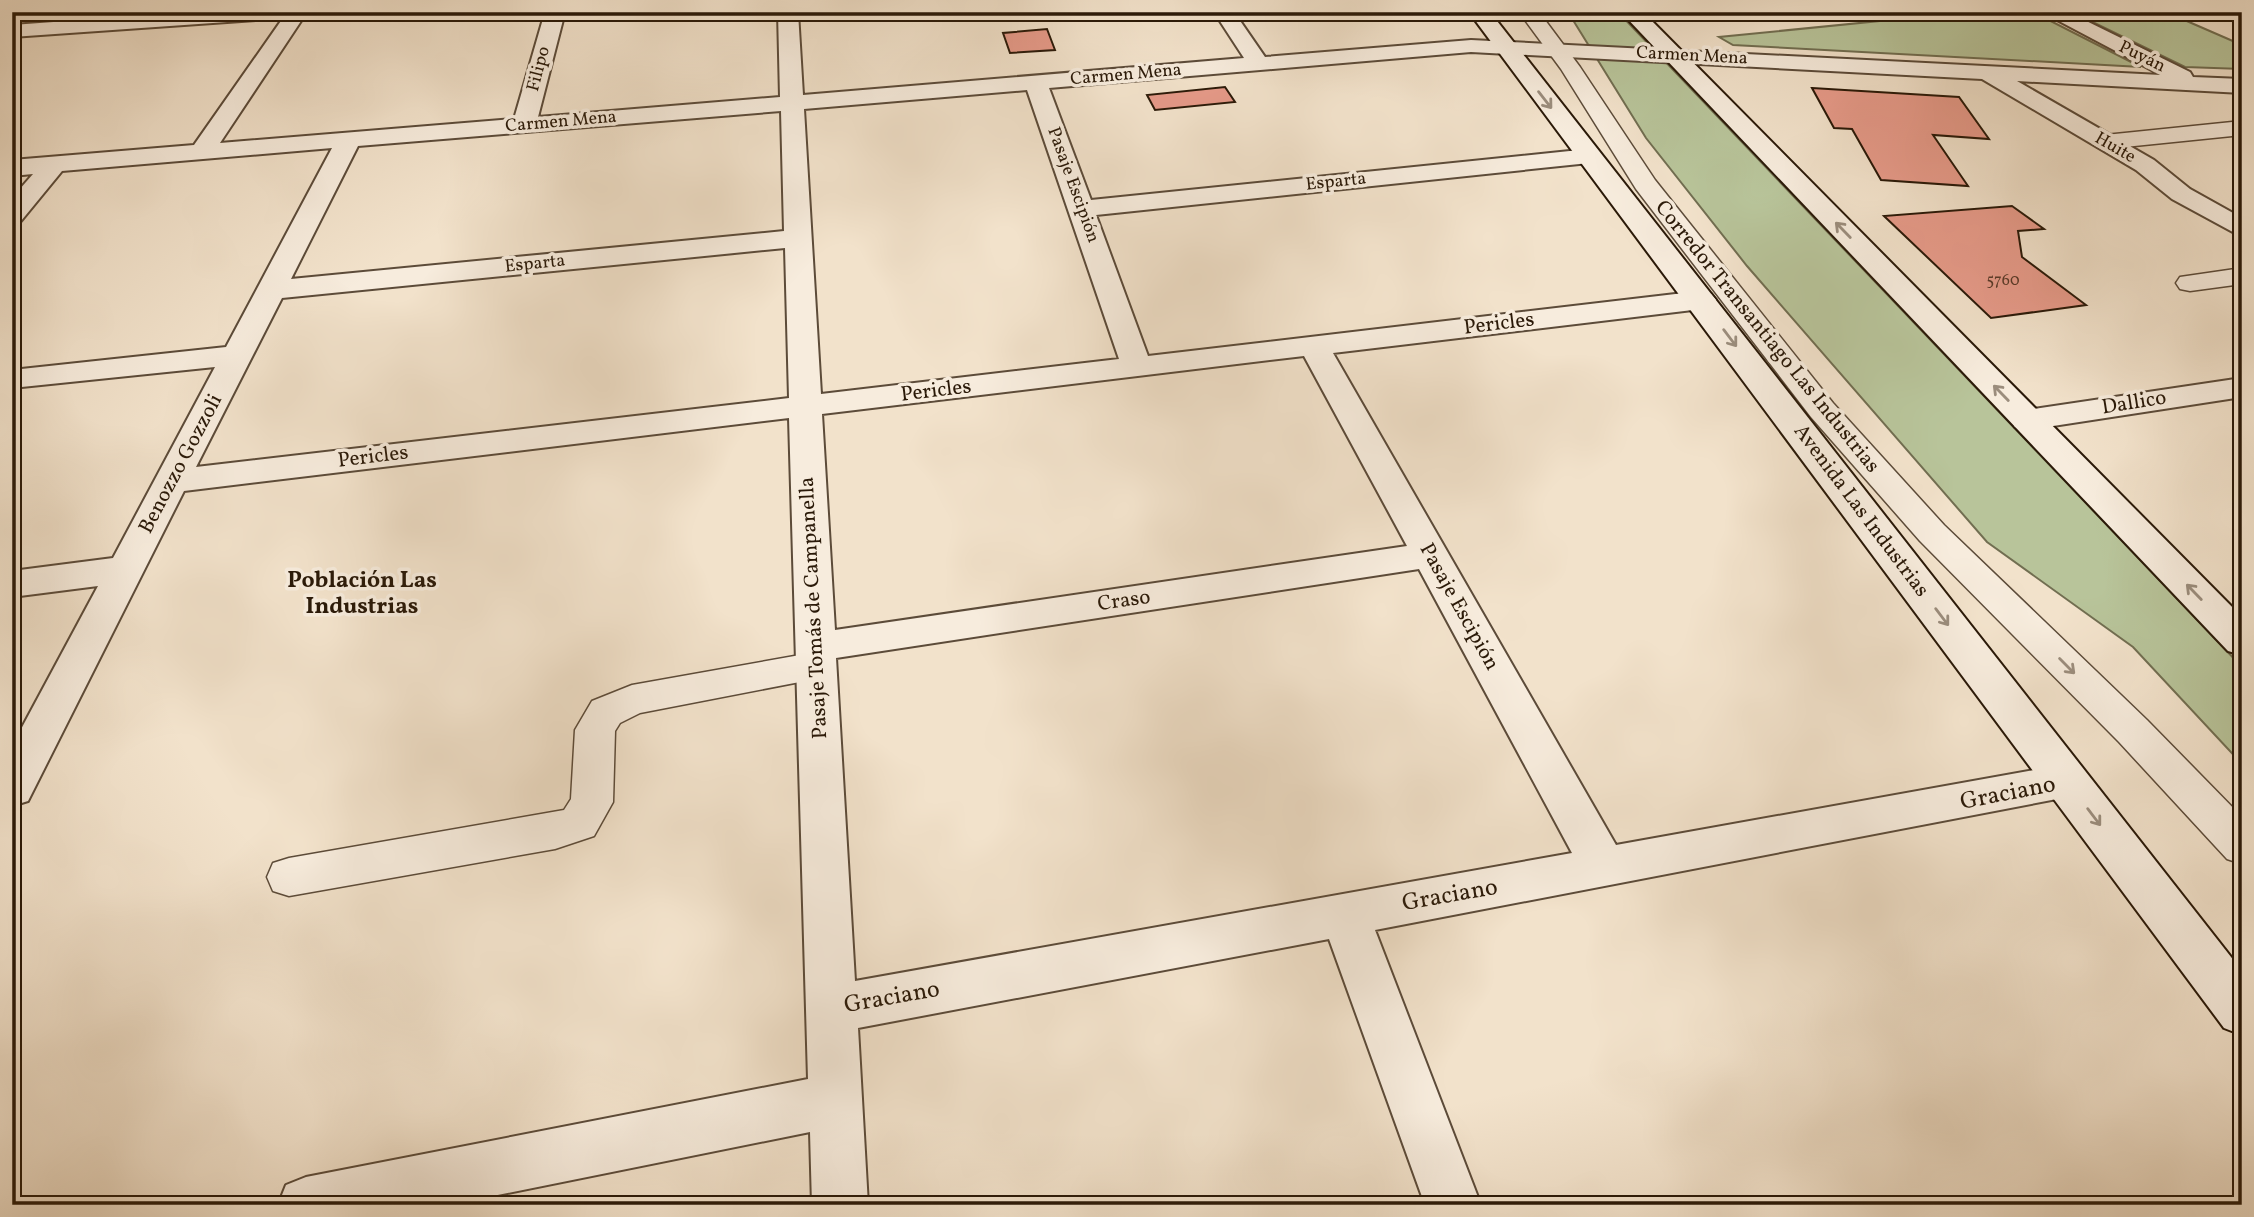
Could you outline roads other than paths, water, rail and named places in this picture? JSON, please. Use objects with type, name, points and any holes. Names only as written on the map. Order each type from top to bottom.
[{"type":"street","points":[[12,31],[282,12]]},
{"type":"street","points":[[202,152],[297,12]]},
{"type":"street","name":"Filipo","points":[[524,125],[555,12]]},
{"type":"street","name":"Pasaje Tomás de Campanella","points":[[788,12],[840,1205]]},
{"type":"street","points":[[1224,12],[1259,64]]},
{"type":"street","name":"Avenida Las Industrias","points":[[1479,12],[1503,47],[1700,300],[2242,1011]]},
{"type":"street","points":[[1631,12],[2242,640]]},
{"type":"street","name":"Puyán","points":[[2052,12],[2195,83]]},
{"type":"street","points":[[20,52],[44,29]]},
{"type":"street","name":"Carmen Mena","points":[[12,168],[1454,47],[1673,55],[2242,86]]},
{"type":"street","name":"Huite","points":[[1984,72],[2145,165],[2181,194],[2242,229]]},
{"type":"street","name":"Pasaje Escipión","points":[[1036,83],[1137,367]]},
{"type":"street","name":"Benozzo Gozzoli","points":[[12,788],[349,140]]},
{"type":"street","name":"Esparta","points":[[1082,209],[1589,156]]},
{"type":"street","points":[[12,215],[55,164]]},
{"type":"street","name":"Esparta","points":[[271,290],[798,238]]},
{"type":"street","name":"Pericles","points":[[172,481],[1700,300]]},
{"type":"street","name":"Pasaje Escipión","points":[[1314,346],[1604,867]]},
{"type":"street","points":[[12,379],[238,355]]},
{"type":"street","name":"Dallico","points":[[2027,420],[2242,387]]},
{"type":"street","name":"Craso","points":[[817,656],[1431,555]]},
{"type":"street","points":[[12,584],[126,569]]},
{"type":"street","name":"Graciano","points":[[832,1009],[2068,782]]},
{"type":"street","points":[[1345,916],[1453,1205]]},
{"type":"street","points":[[306,1205],[836,1100]]},
{"type":"lane","name":"Corredor Transantiago Las Industrias","points":[[1528,12],[1566,50],[1657,174],[1854,421],[1952,526],[2088,655],[2242,812]]},
{"type":"lane","name":"Corredor Transantiago Las Industrias","points":[[1546,12],[1644,184],[1830,420],[1932,533],[2133,731],[2242,846]]},
{"type":"lane","points":[[2105,142],[2242,128]]},
{"type":"lane","points":[[2190,283],[2242,276]]},
{"type":"lane","points":[[289,877],[555,831],[579,823],[592,802],[595,730],[606,712],[632,700],[817,656]]},
{"type":"district","name":"Población Las Industrias","points":[[362,594]]}]
